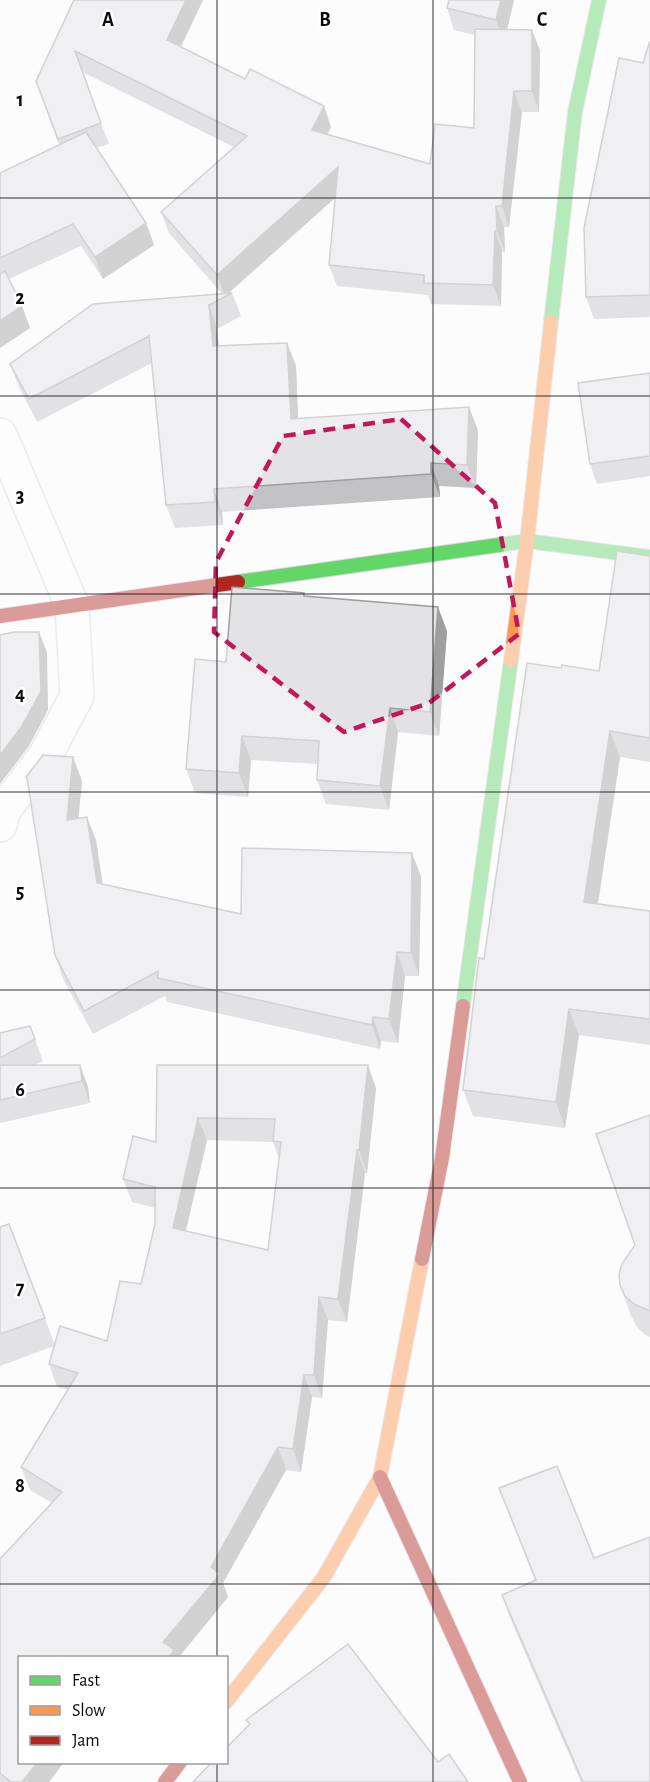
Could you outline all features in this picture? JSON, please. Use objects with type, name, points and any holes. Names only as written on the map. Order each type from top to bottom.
[{"type":"street","points":[[228,1699],[324,1577],[380,1477],[442,1158],[527,541],[575,112],[599,0]]},
{"type":"street","points":[[0,435],[72,605],[77,696],[45,756],[3,812],[0,825]]},
{"type":"street","points":[[0,616],[527,541],[650,557]]},
{"type":"street","points":[[380,1477],[520,1782]]},
{"type":"street","points":[[165,1782],[178,1764]]},
{"type":"highlighted area","points":[[401,419],[495,503],[519,634],[429,703],[344,732],[214,632],[216,562],[283,436]]},
{"type":"building","points":[[74,0],[186,0],[167,40],[245,79],[250,69],[324,106],[312,130],[430,164],[435,124],[474,128],[475,29],[532,30],[532,91],[514,91],[502,206],[496,206],[497,231],[495,231],[493,285],[424,283],[424,275],[329,265],[338,167],[217,275],[161,212],[247,136],[75,51],[101,123],[58,139],[36,81]]},
{"type":"building","points":[[449,0],[501,0],[496,20],[447,8]]},
{"type":"building","points":[[650,41],[650,295],[586,297],[584,228],[619,58],[643,63]]},
{"type":"building","points":[[86,132],[146,223],[95,257],[73,224],[0,258],[0,173]]},
{"type":"building","points":[[5,271],[22,306],[0,321],[0,274]]},
{"type":"building","points":[[232,293],[209,305],[213,346],[287,343],[291,419],[469,407],[467,465],[431,463],[431,474],[214,489],[215,502],[166,505],[149,336],[29,399],[10,364],[93,304]]},
{"type":"building","points":[[650,373],[650,456],[590,464],[578,383]]},
{"type":"building","points":[[617,551],[650,556],[650,738],[610,731],[584,902],[650,911],[650,1019],[569,1009],[556,1102],[463,1090],[479,958],[484,959],[527,663],[561,668],[562,665],[599,671]]},
{"type":"building","points":[[232,587],[304,593],[304,596],[438,607],[430,712],[390,708],[380,786],[317,780],[319,741],[242,736],[239,773],[186,769],[195,659],[226,662]]},
{"type":"building","points":[[14,632],[39,632],[41,691],[22,726],[0,755],[0,635]]},
{"type":"building","points":[[43,755],[73,757],[67,820],[87,817],[97,883],[241,914],[242,848],[412,853],[411,953],[397,952],[389,1019],[373,1017],[372,1025],[158,978],[158,971],[84,1011],[55,955],[26,777]]},
{"type":"building","points":[[30,1026],[35,1039],[0,1058],[0,1033]]},
{"type":"building","points":[[0,1065],[80,1065],[82,1081],[0,1100]]},
{"type":"building","points":[[157,1065],[368,1065],[359,1150],[357,1150],[338,1299],[319,1297],[314,1375],[304,1375],[293,1449],[278,1447],[211,1567],[220,1574],[163,1642],[174,1650],[170,1656],[18,1656],[18,1764],[36,1764],[22,1782],[11,1782],[0,1773],[0,1559],[62,1492],[21,1467],[78,1373],[49,1364],[60,1326],[107,1341],[120,1281],[141,1284],[155,1224],[155,1187],[123,1179],[133,1136],[156,1142]],"holes":[[[198,1118],[275,1119],[273,1141],[281,1142],[268,1250],[173,1228]]]},
{"type":"building","points":[[650,1115],[650,1311],[634,1304],[625,1296],[620,1285],[619,1274],[622,1264],[635,1245],[596,1134]]},
{"type":"building","points":[[9,1224],[45,1318],[0,1334],[0,1227]]},
{"type":"building","points":[[557,1466],[594,1558],[650,1537],[650,1782],[583,1782],[502,1595],[536,1580],[499,1488]]},
{"type":"building","points":[[348,1644],[438,1762],[449,1754],[468,1782],[193,1782],[210,1764],[228,1764],[228,1746],[250,1724],[246,1720]]},
{"type":"traffic: fast","points":[[551,322],[575,112],[599,0]]},
{"type":"traffic: fast","points":[[238,582],[527,541],[650,557]]},
{"type":"traffic: fast","points":[[463,1006],[511,660]]},
{"type":"traffic: slow","points":[[511,660],[527,541],[551,322]]},
{"type":"traffic: slow","points":[[228,1699],[324,1577],[380,1477],[422,1259]]},
{"type":"traffic: jam","points":[[0,616],[238,582]]},
{"type":"traffic: jam","points":[[422,1259],[442,1158],[463,1006]]},
{"type":"traffic: jam","points":[[380,1477],[520,1782]]},
{"type":"traffic: jam","points":[[165,1782],[178,1764]]}]
